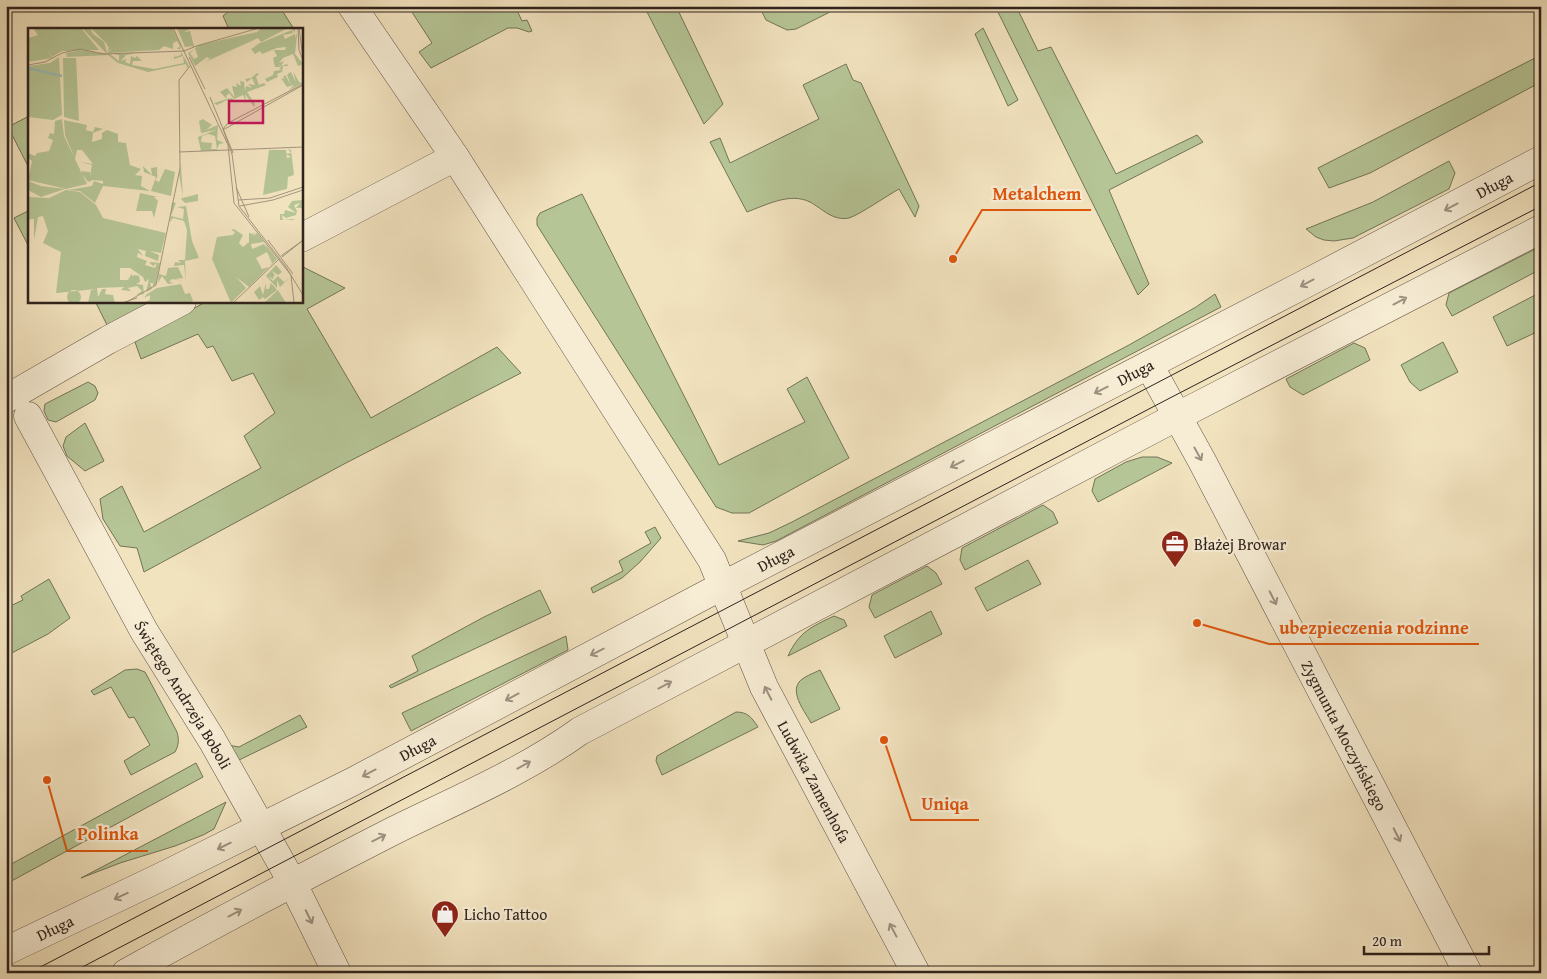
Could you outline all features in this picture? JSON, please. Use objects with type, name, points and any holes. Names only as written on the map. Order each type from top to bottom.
[{"type":"street","name":"Ludwika Zamenhofa","points":[[352,6],[455,157],[712,560],[764,687],[916,973]]},
{"type":"street","points":[[302,237],[455,157]]},
{"type":"street","name":"Długa","points":[[6,950],[262,828],[722,586],[1541,160]]},
{"type":"street","points":[[126,973],[292,882],[508,774],[558,746],[580,731],[746,643],[1178,416],[1541,229]]},
{"type":"street","points":[[6,399],[108,340],[180,302]]},
{"type":"street","name":"Zygmunta Moczyńskiego","points":[[1149,365],[1178,416],[1468,973]]},
{"type":"street","name":"Świętego Andrzeja Boboli","points":[[28,416],[144,631],[212,740],[292,882],[337,973]]},
{"type":"green space","points":[[231,6],[279,6],[293,28],[229,28],[223,16],[228,12],[227,9]]},
{"type":"green space","points":[[408,6],[515,6],[522,21],[527,20],[532,31],[508,28],[431,68],[419,52],[432,43]]},
{"type":"green space","points":[[644,6],[676,6],[723,104],[704,124]]},
{"type":"green space","points":[[759,6],[827,6],[830,12],[796,29],[787,30],[766,20]]},
{"type":"green space","points":[[995,6],[1016,6],[1038,51],[1051,47],[1116,174],[1197,135],[1203,142],[1109,190],[1149,284],[1138,295]]},
{"type":"green space","points":[[983,28],[1018,100],[1008,106],[975,34]]},
{"type":"green space","points":[[1541,55],[1541,82],[1370,173],[1329,188],[1318,168]]},
{"type":"green space","points":[[846,64],[853,80],[861,83],[919,206],[915,217],[899,189],[849,218],[838,218],[810,202],[794,198],[770,203],[747,212],[710,142],[720,138],[730,163],[819,119],[803,85]]},
{"type":"green space","points":[[28,117],[28,166],[8,127]]},
{"type":"green space","points":[[1449,161],[1455,173],[1449,189],[1353,238],[1334,241],[1324,240],[1316,237],[1306,229],[1373,202]]},
{"type":"green space","points":[[582,194],[719,465],[805,422],[787,389],[807,377],[849,458],[749,513],[732,513],[716,507],[537,225],[537,218],[540,213]]},
{"type":"green space","points":[[28,211],[28,245],[14,218]]},
{"type":"green space","points":[[1541,246],[1541,269],[1452,316],[1446,305],[1449,293]]},
{"type":"green space","points":[[302,266],[345,288],[307,309],[371,418],[497,347],[521,373],[344,464],[144,572],[137,548],[120,546],[103,519],[100,499],[122,486],[144,532],[261,468],[244,436],[275,413],[253,373],[232,381],[213,346],[207,348],[198,334],[141,359],[135,342],[205,302],[302,302]]},
{"type":"green space","points":[[1541,292],[1541,330],[1507,346],[1493,317]]},
{"type":"green space","points":[[1215,294],[1221,307],[776,541],[763,545],[738,541],[769,533],[792,522],[1129,345]]},
{"type":"green space","points":[[96,302],[150,302],[107,325]]},
{"type":"green space","points":[[1443,342],[1458,372],[1420,391],[1410,382],[1401,365]]},
{"type":"green space","points":[[1354,343],[1365,348],[1370,360],[1303,395],[1290,387],[1286,379]]},
{"type":"green space","points":[[88,382],[95,386],[98,393],[95,400],[56,422],[48,420],[44,411],[45,404]]},
{"type":"green space","points":[[85,423],[104,461],[85,471],[67,456],[63,446],[66,437]]},
{"type":"green space","points":[[1142,457],[1157,457],[1172,463],[1098,502],[1092,491],[1095,479],[1126,462]]},
{"type":"green space","points":[[1043,505],[1053,512],[1058,523],[965,570],[960,560],[962,548]]},
{"type":"green space","points":[[655,527],[661,538],[640,562],[622,578],[593,593],[591,588],[623,571],[619,561],[651,543],[645,532]]},
{"type":"green space","points":[[1028,560],[1041,584],[987,611],[975,588]]},
{"type":"green space","points":[[927,566],[936,573],[942,584],[875,618],[869,607],[872,595]]},
{"type":"green space","points":[[49,579],[70,618],[48,634],[6,656],[6,608],[23,600],[21,596]]},
{"type":"green space","points":[[540,590],[551,613],[391,688],[389,686],[418,671],[412,656],[484,617]]},
{"type":"green space","points":[[931,611],[942,634],[895,658],[884,636]]},
{"type":"green space","points":[[834,616],[844,620],[847,626],[788,656],[806,631]]},
{"type":"green space","points":[[566,636],[568,650],[411,731],[402,713]]},
{"type":"green space","points":[[137,669],[145,672],[177,732],[178,742],[175,752],[131,775],[124,761],[150,745],[134,717],[129,718],[111,687],[94,695],[91,691],[125,670]]},
{"type":"green space","points":[[820,670],[840,709],[811,723],[796,692],[799,682],[803,678]]},
{"type":"green space","points":[[736,712],[749,716],[758,727],[662,775],[656,761],[657,756]]},
{"type":"green space","points":[[300,715],[307,727],[237,761],[228,745],[239,747]]},
{"type":"green space","points":[[196,763],[203,777],[6,884],[6,867]]},
{"type":"green space","points":[[226,802],[214,829],[203,835],[81,878]]},
{"type":"tram line","points":[[29,973],[1541,182]]},
{"type":"tram line","points":[[71,973],[1541,206]]},
{"type":"place","name":"Metalchem","points":[[953,259]]},
{"type":"place","name":"Błażej Browar","points":[[1175,568]]},
{"type":"place","name":"ubezpieczenia rodzinne","points":[[1197,623]]},
{"type":"place","name":"Uniqa","points":[[884,740]]},
{"type":"place","name":"Polinka","points":[[47,780]]},
{"type":"place","name":"Licho Tattoo","points":[[445,938]]}]
